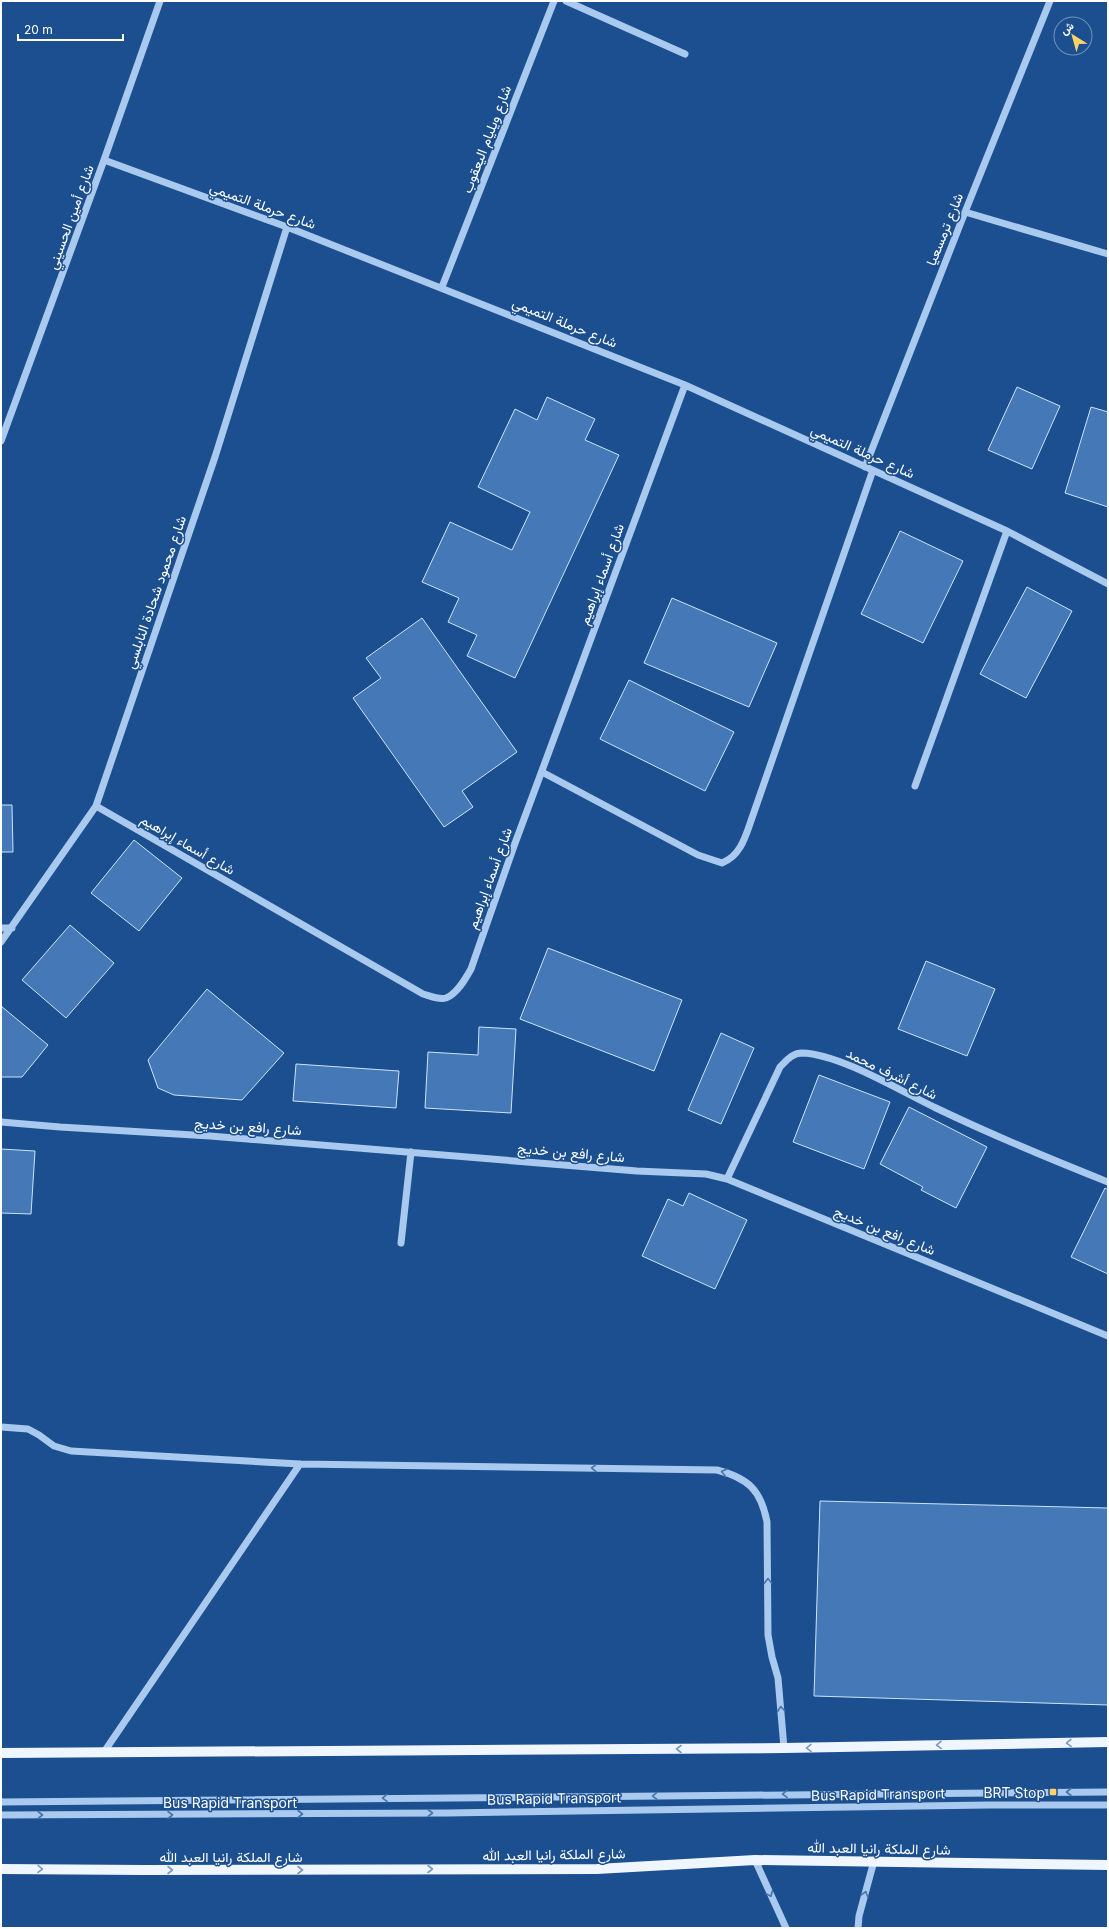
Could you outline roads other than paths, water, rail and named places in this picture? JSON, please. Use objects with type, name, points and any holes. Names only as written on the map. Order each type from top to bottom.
[{"type":"main road","points":[[1,1753],[784,1748],[1108,1742]]},
{"type":"main road","name":"شارع الملكة رانيا العبد الله","points":[[1,1869],[597,1869],[755,1860],[1108,1866]]},
{"type":"street","name":"شارع أمين الحسيني","points":[[1,440],[104,160],[160,1]]},
{"type":"street","name":"شارع ويليام اليعقوب","points":[[442,287],[554,1]]},
{"type":"street","points":[[566,1],[685,54]]},
{"type":"street","name":"شارع ترمسعيا","points":[[542,772],[698,855],[722,863],[731,859],[738,852],[753,815],[869,468],[965,212],[1050,1]]},
{"type":"street","name":"شارع حرملة التميمي","points":[[104,160],[287,227],[442,287],[685,385],[1007,531],[1108,584]]},
{"type":"street","points":[[965,212],[1108,254]]},
{"type":"street","name":"شارع محمود شحادة النابلسي","points":[[1,942],[96,806],[215,456],[287,227]]},
{"type":"street","name":"شارع أسماء إبراهيم","points":[[96,806],[423,994],[435,998],[446,998],[457,990],[471,969],[685,385]]},
{"type":"street","points":[[915,786],[1007,531]]},
{"type":"street","points":[[1,928],[12,928]]},
{"type":"street","name":"شارع أشرف محمد","points":[[727,1179],[780,1067],[791,1056],[801,1053],[844,1063],[950,1114],[1032,1151],[1108,1182]]},
{"type":"street","name":"شارع رافع بن خديج","points":[[1,1122],[706,1174],[727,1179],[1108,1336]]},
{"type":"street","points":[[400,1243],[411,1152]]},
{"type":"street","points":[[1,1427],[28,1429],[54,1446],[71,1451],[300,1464],[717,1470],[733,1474],[746,1481],[757,1493],[764,1506],[767,1522],[768,1635],[778,1678],[784,1748]]},
{"type":"street","points":[[104,1752],[300,1464]]},
{"type":"street","name":"Bus Rapid Transport","points":[[1,1802],[1108,1792]]},
{"type":"street","name":"Bus Rapid Transport","points":[[1,1815],[448,1813],[988,1805],[1108,1805]]},
{"type":"street","points":[[755,1860],[786,1928]]},
{"type":"street","points":[[858,1928],[859,1916],[874,1861]]},
{"type":"place","name":"BRT Stop","points":[[1053,1792]]}]
